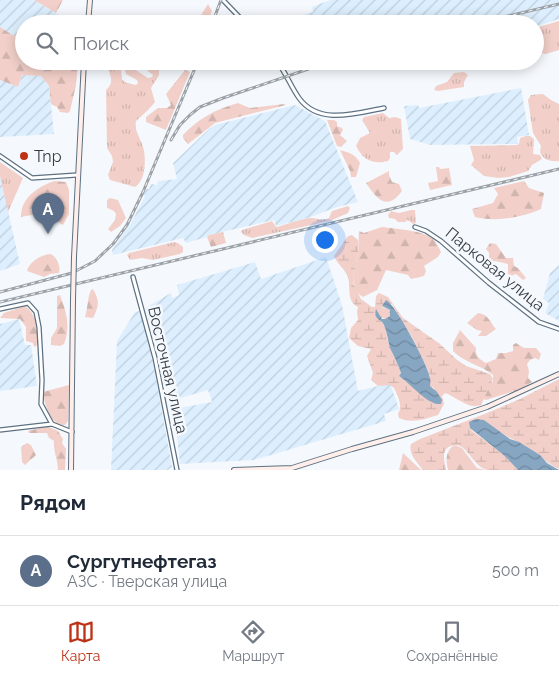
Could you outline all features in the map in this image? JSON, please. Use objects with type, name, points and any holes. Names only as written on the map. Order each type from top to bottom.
[{"type":"main road","points":[[89,15],[90,0]]},
{"type":"main road","points":[[70,470],[74,257],[83,70]]},
{"type":"main road","points":[[234,470],[292,468],[413,432],[487,407],[559,374]]},
{"type":"street","points":[[223,0],[237,15]]},
{"type":"street","points":[[282,70],[304,104],[331,116],[342,116],[384,108]]},
{"type":"street","points":[[0,156],[32,178],[77,175]]},
{"type":"street","name":"Парковая улица","points":[[415,227],[426,231],[441,241],[488,283],[539,322],[559,329]]},
{"type":"street","name":"Восточная улица","points":[[133,277],[155,358],[177,470]]},
{"type":"street","points":[[0,309],[28,303],[36,312],[39,327],[42,380],[41,404],[52,424]]},
{"type":"street","points":[[0,430],[52,424],[72,432]]},
{"type":"shaded area","points":[[0,0],[34,0],[59,15],[15,15],[15,36],[0,27]]},
{"type":"shaded area","points":[[330,0],[559,0],[559,19],[544,24],[544,15],[302,15],[313,12],[312,7]]},
{"type":"shaded area","points":[[22,75],[41,76],[49,86],[54,134],[0,137],[0,80],[18,87]]},
{"type":"shaded area","points":[[521,88],[529,135],[517,137],[518,144],[430,145],[410,139],[404,106],[418,105],[419,108]]},
{"type":"shaded area","points":[[295,105],[325,121],[358,202],[276,226],[274,220],[209,235],[186,243],[183,238],[113,255],[112,250],[131,223],[145,196],[143,195],[146,189],[149,189],[151,184],[157,185],[158,181],[177,179],[173,163],[209,129],[215,125]]},
{"type":"shaded area","points":[[0,176],[20,264],[0,271]]},
{"type":"shaded area","points":[[326,257],[342,305],[358,391],[390,383],[399,409],[384,414],[386,421],[254,460],[180,464],[174,409],[212,402],[208,390],[177,399],[166,356],[154,323],[151,324],[149,321],[145,308],[171,293],[172,298],[179,295],[177,285],[255,262],[261,279]]},
{"type":"shaded area","points":[[559,265],[559,321],[545,313],[549,303],[543,299],[550,273]]},
{"type":"shaded area","points":[[140,311],[152,356],[172,467],[168,470],[111,470],[117,341],[135,312]]},
{"type":"shaded area","points":[[19,319],[25,345],[31,345],[37,386],[0,391],[0,324]]},
{"type":"green space","points":[[34,0],[63,0],[56,13]]},
{"type":"green space","points":[[208,4],[212,11],[210,15],[201,15]]},
{"type":"green space","points":[[559,21],[559,50],[544,54],[544,25]]},
{"type":"green space","points":[[0,27],[15,36],[15,70],[77,70],[76,85],[68,113],[60,112],[57,107],[51,104],[49,86],[41,76],[22,75],[18,87],[0,80]]},
{"type":"green space","points":[[108,70],[121,70],[122,80],[136,85],[138,83],[137,80],[126,74],[125,70],[136,70],[148,78],[153,75],[147,70],[159,70],[159,75],[151,88],[155,102],[136,121],[136,129],[143,147],[145,160],[143,176],[135,187],[110,180],[108,175],[113,162],[107,148],[106,90],[111,80]]},
{"type":"green space","points":[[185,70],[190,72],[166,130],[146,122],[146,117],[158,108],[167,108],[171,105],[166,94]]},
{"type":"green space","points":[[464,72],[468,75],[464,82],[464,87],[434,90],[436,86],[447,82],[454,73]]},
{"type":"green space","points":[[543,94],[559,104],[559,161],[550,161],[543,157],[540,152],[541,146],[533,133],[528,100],[531,95]]},
{"type":"green space","points":[[238,103],[250,108],[286,105],[215,123],[188,144],[183,138],[183,135],[189,129],[202,119],[215,111]]},
{"type":"green space","points":[[383,113],[389,118],[401,119],[403,149],[397,155],[394,152],[390,152],[388,161],[373,162],[365,158],[356,146],[360,138],[370,133],[362,120],[364,117]]},
{"type":"green space","points":[[327,120],[334,120],[337,122],[337,126],[342,128],[343,130],[340,135],[347,141],[341,147],[337,146]]},
{"type":"green space","points":[[526,136],[534,139],[533,154],[540,155],[542,159],[532,165],[528,171],[509,177],[498,178],[484,176],[471,165],[474,160],[470,146],[517,145],[520,138]]},
{"type":"green space","points":[[340,150],[352,154],[360,163],[356,177],[351,177]]},
{"type":"green space","points":[[0,162],[23,178],[8,212],[0,176]]},
{"type":"green space","points":[[436,167],[440,169],[449,168],[452,185],[430,190],[428,183],[438,181]]},
{"type":"green space","points":[[389,171],[392,182],[399,184],[402,191],[396,198],[386,202],[378,197],[366,183]]},
{"type":"green space","points":[[54,181],[66,182],[69,190],[69,214],[63,225],[58,222],[54,215],[42,213],[21,217],[27,198],[42,186]]},
{"type":"green space","points":[[524,181],[529,188],[544,193],[541,209],[525,215],[508,218],[491,219],[475,217],[472,209],[493,203],[498,194],[494,188]]},
{"type":"green space","points":[[110,198],[118,200],[126,218],[120,226],[111,232],[108,229],[115,220],[116,214],[107,208],[107,200]]},
{"type":"green space","points":[[348,206],[350,208],[348,213],[330,221],[252,238],[241,232],[242,230],[272,221],[276,227],[305,219],[327,219],[332,211]]},
{"type":"green space","points":[[415,210],[416,223],[413,224],[408,220],[398,222],[395,219],[389,218],[388,215],[391,211],[399,213]]},
{"type":"green space","points":[[382,227],[425,234],[435,241],[441,252],[438,257],[424,266],[426,271],[424,276],[411,279],[408,275],[386,270],[377,290],[363,297],[356,292],[353,279],[358,252],[359,231],[364,233]]},
{"type":"green space","points":[[223,232],[226,243],[211,247],[207,237]]},
{"type":"green space","points":[[352,235],[358,240],[358,252],[353,279],[361,299],[375,307],[376,296],[379,293],[388,297],[403,318],[440,344],[456,359],[466,366],[490,374],[493,379],[481,405],[472,406],[445,393],[442,396],[444,404],[438,415],[414,421],[399,418],[400,404],[394,388],[390,385],[378,386],[371,380],[373,373],[367,356],[371,349],[358,346],[349,338],[351,328],[358,320],[358,307],[350,298],[347,274],[334,256],[348,236]],"holes":[[[383,304],[392,304],[412,337],[426,366],[430,376],[430,386],[434,388],[432,402],[399,376],[401,373],[389,344],[385,327],[376,315],[377,312],[380,317],[385,319],[390,316],[390,310],[382,307]]]},
{"type":"green space","points":[[174,242],[183,247],[183,252],[153,260],[142,258],[130,260],[127,255],[129,253]]},
{"type":"green space","points":[[490,243],[496,244],[506,258],[513,258],[514,266],[526,278],[523,280],[516,274],[508,277],[508,264],[495,261],[489,263],[489,253],[486,249]]},
{"type":"green space","points":[[51,254],[58,262],[59,273],[44,277],[27,271],[36,259]]},
{"type":"green space","points":[[93,289],[98,300],[97,307],[93,318],[85,317],[90,293]]},
{"type":"green space","points":[[60,295],[66,313],[67,331],[64,344],[60,346],[51,345],[51,338],[57,328],[57,296]]},
{"type":"green space","points":[[25,306],[32,313],[37,328],[39,344],[34,347],[33,343],[26,341],[26,327],[20,319],[0,318],[4,313]]},
{"type":"green space","points":[[478,313],[487,317],[496,329],[486,336],[478,336],[482,331],[467,323]]},
{"type":"green space","points":[[460,330],[476,348],[478,357],[486,363],[496,359],[498,353],[513,351],[513,345],[516,343],[524,348],[536,348],[541,354],[539,360],[535,358],[527,364],[528,378],[532,382],[521,389],[486,400],[478,397],[493,381],[493,375],[453,351],[453,343]]},
{"type":"green space","points":[[559,379],[559,469],[530,449],[495,429],[484,420],[471,430],[507,457],[518,470],[487,470],[482,468],[465,450],[456,445],[445,450],[446,470],[423,470],[412,455],[411,444],[420,439],[520,399]]},
{"type":"green space","points":[[69,385],[68,421],[65,425],[60,425],[49,413],[43,392]]},
{"type":"green space","points":[[47,426],[58,431],[63,439],[62,443],[66,449],[65,470],[58,470],[54,441],[49,438],[47,433],[29,433],[28,431]]},
{"type":"green space","points":[[27,443],[31,445],[36,455],[25,465],[22,462],[21,447]]},
{"type":"green space","points":[[454,445],[462,448],[477,468],[485,470],[448,470],[447,456],[449,450]]},
{"type":"green space","points":[[403,453],[421,470],[399,470]]},
{"type":"water","points":[[386,300],[397,312],[411,336],[428,372],[430,386],[442,400],[441,404],[436,404],[425,398],[399,376],[401,373],[390,348],[384,325],[376,317],[375,313],[376,309],[382,319],[390,316],[390,310],[382,306]]},
{"type":"water","points":[[476,419],[484,420],[510,439],[519,442],[540,455],[547,463],[559,470],[518,470],[506,457],[470,428],[469,422]]},
{"type":"railway","points":[[215,15],[221,0]]},
{"type":"railway","points":[[512,15],[559,4]]},
{"type":"railway","points":[[0,292],[72,273],[95,261],[113,244],[127,225],[143,192],[194,70]]},
{"type":"railway","points":[[171,140],[180,125],[200,107],[305,70]]},
{"type":"railway","points":[[0,302],[559,169]]},
{"type":"place","name":"Tnp","points":[[24,156]]},
{"type":"place","name":"Сургутнефтегаз","points":[[48,234]]}]
